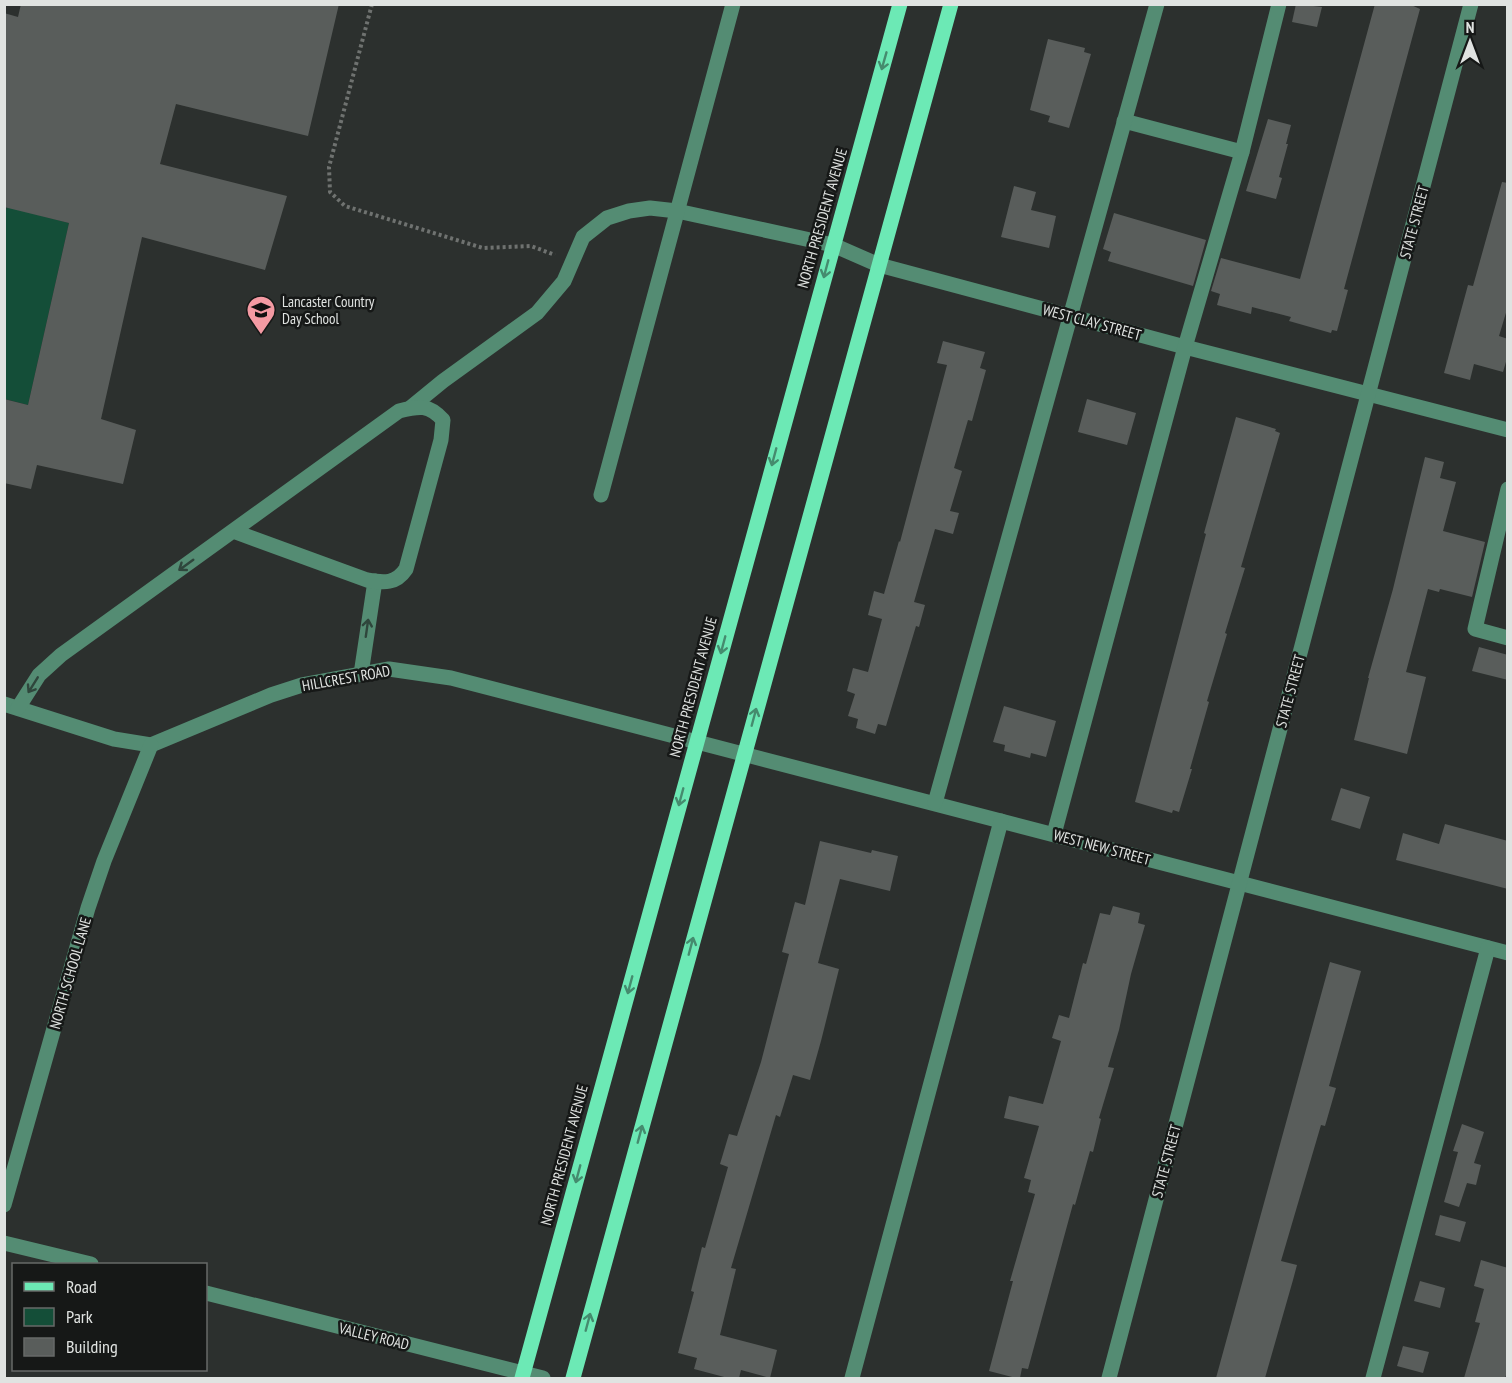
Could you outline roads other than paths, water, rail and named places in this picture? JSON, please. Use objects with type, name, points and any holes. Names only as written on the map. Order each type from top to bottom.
[{"type":"main road","name":"NORTH PRESIDENT AVENUE","points":[[522,1376],[900,4]]},
{"type":"main road","points":[[573,1378],[951,4]]},
{"type":"street","points":[[601,495],[733,4]]},
{"type":"street","points":[[935,803],[1157,4]]},
{"type":"street","points":[[1054,834],[1185,347],[1242,152],[1279,4]]},
{"type":"street","name":"STATE STREET","points":[[1109,1378],[1471,4]]},
{"type":"street","points":[[1124,121],[1242,152]]},
{"type":"street","name":"WEST CLAY STREET","points":[[11,706],[61,655],[399,411],[411,408],[443,381],[537,313],[564,281],[584,237],[607,218],[629,211],[650,208],[677,211],[833,245],[879,265],[1070,317],[1508,430]]},
{"type":"street","points":[[233,531],[375,581],[386,582],[400,578],[406,569],[441,440],[443,420],[434,410],[411,408]]},
{"type":"street","points":[[1508,489],[1475,630],[1508,638]]},
{"type":"street","points":[[361,674],[375,581]]},
{"type":"street","name":"HILLCREST ROAD","points":[[151,746],[271,695],[302,685],[397,669],[451,678],[696,741]]},
{"type":"street","points":[[11,706],[114,739],[151,746]]},
{"type":"street","name":"WEST NEW STREET","points":[[696,741],[1508,953]]},
{"type":"street","name":"NORTH SCHOOL LANE","points":[[4,1205],[88,908],[104,861],[151,746]]},
{"type":"street","points":[[852,1378],[1001,821]]},
{"type":"street","points":[[1372,1378],[1488,948]]},
{"type":"street","points":[[4,1243],[88,1263]]},
{"type":"street","name":"VALLEY ROAD","points":[[207,1293],[522,1376],[543,1378]]},
{"type":"place","name":"Lancaster Country Day School","points":[[261,336]]}]
